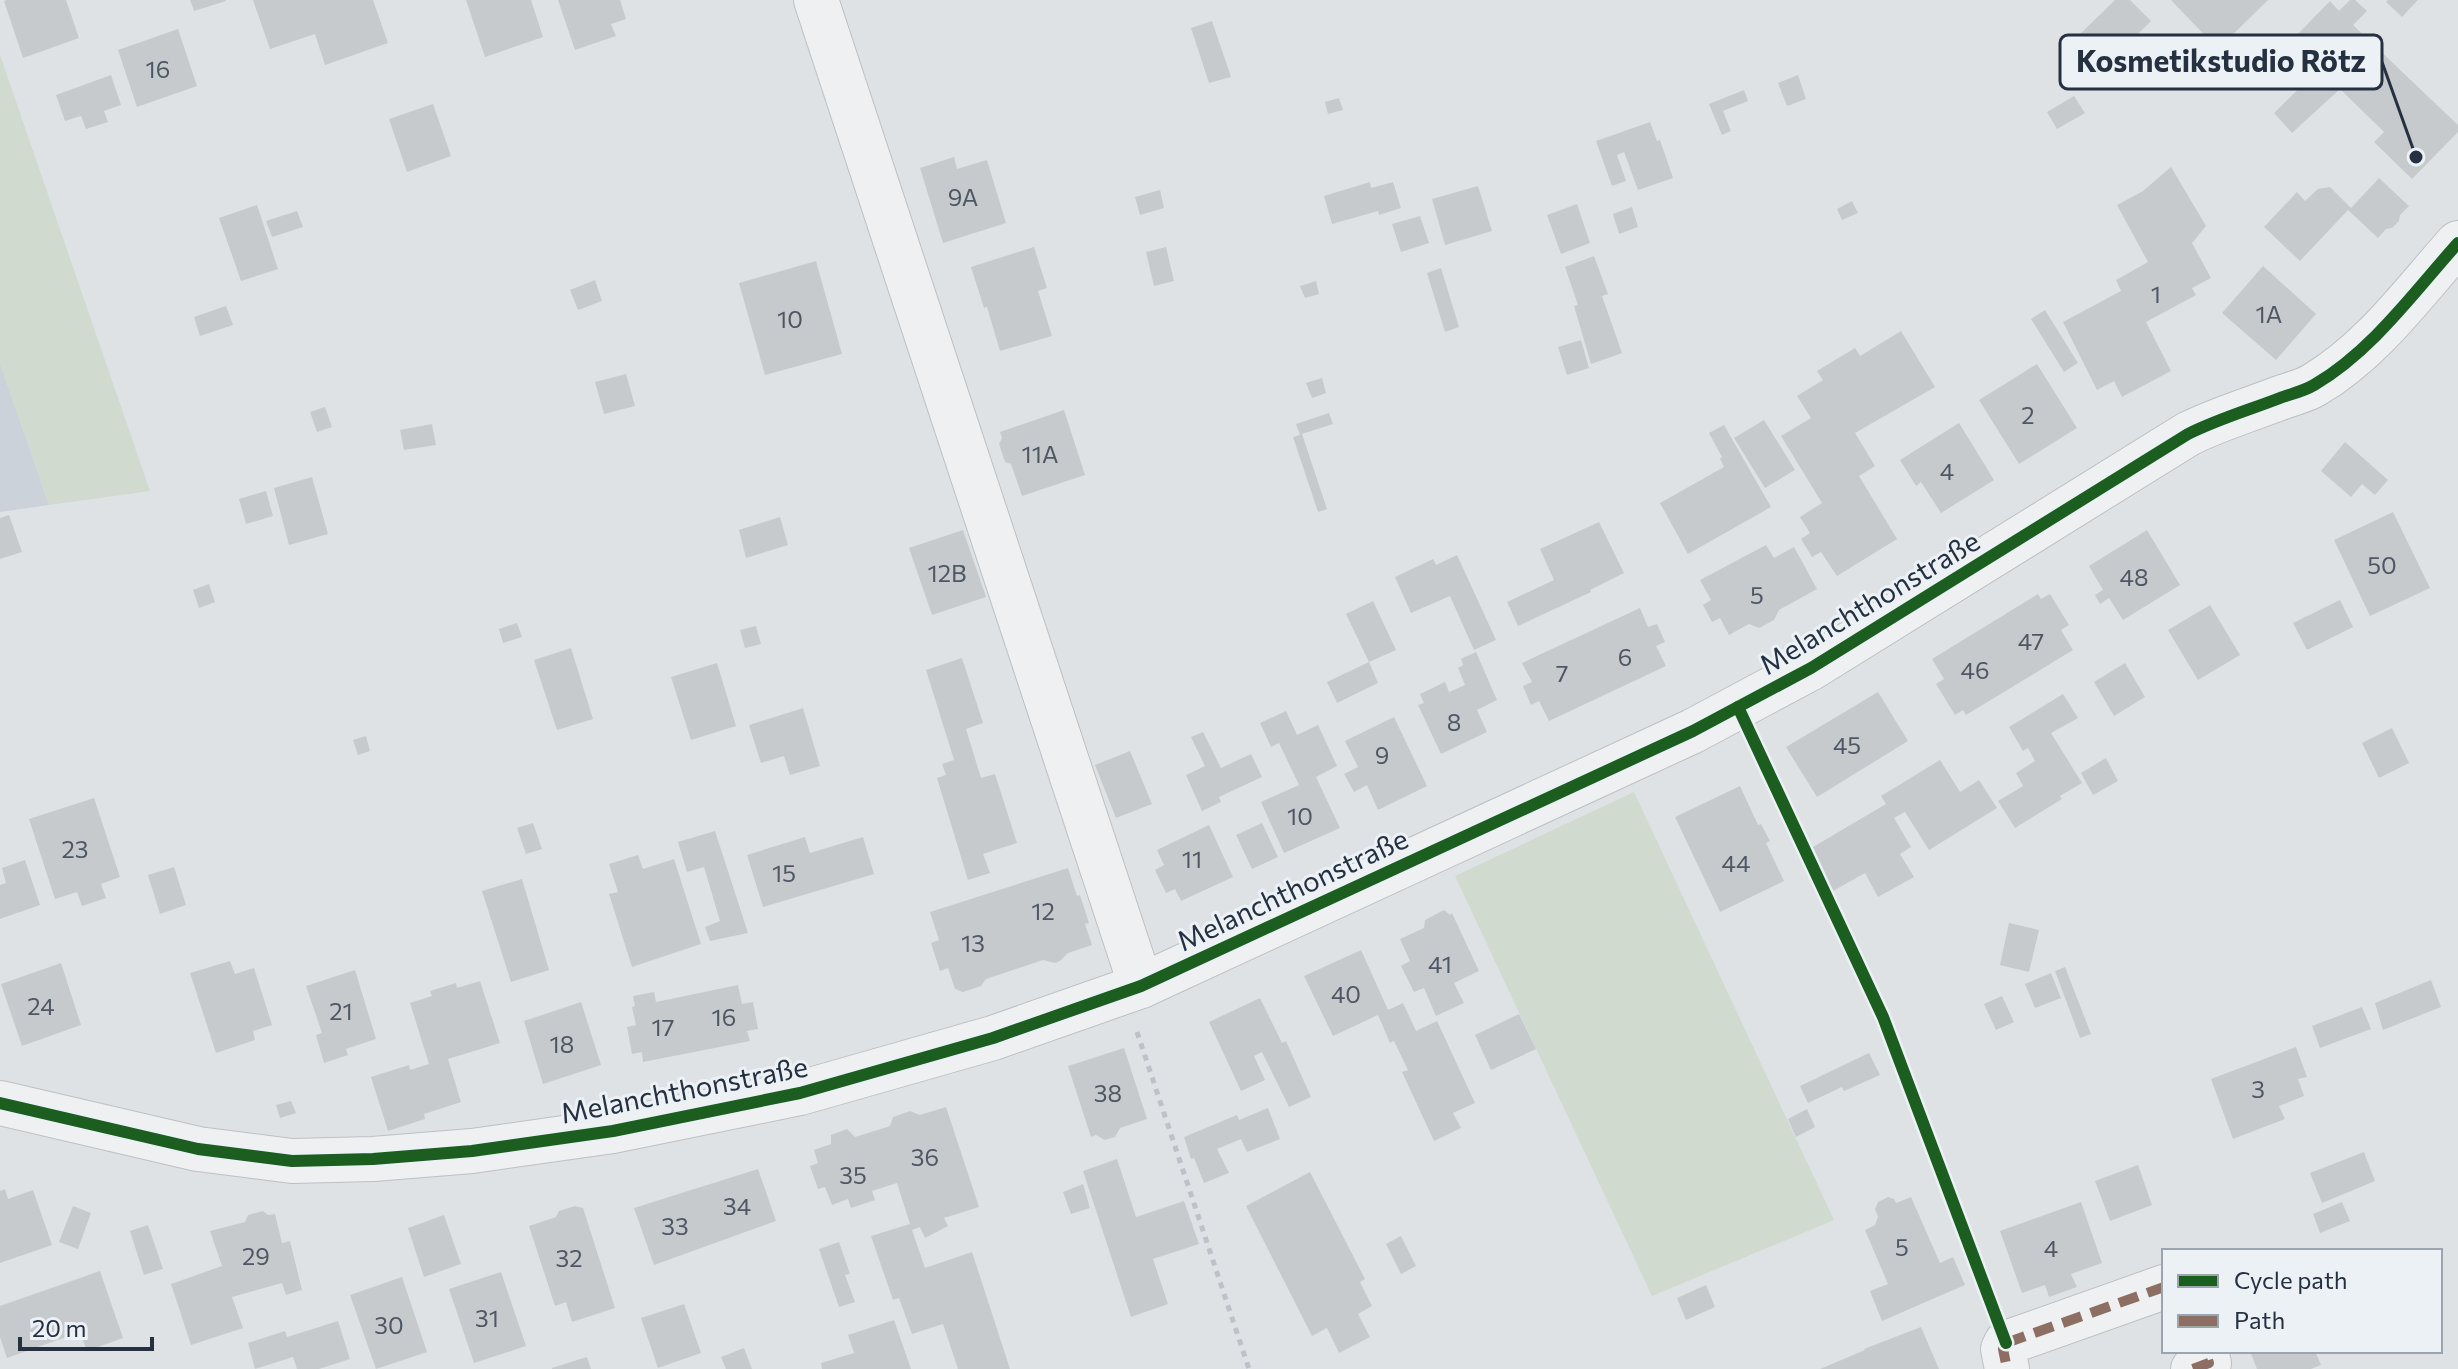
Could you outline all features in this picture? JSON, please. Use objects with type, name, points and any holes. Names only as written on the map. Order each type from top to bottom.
[{"type":"street","points":[[816,0],[1133,989]]},
{"type":"street","name":"Melanchthonstraße","points":[[0,1103],[198,1149],[292,1161],[373,1159],[472,1151],[613,1131],[800,1093],[993,1038],[1133,989],[1693,731],[1811,668],[2188,434],[2218,419],[2312,386],[2347,362],[2381,329],[2458,243]]},
{"type":"street","points":[[2007,1369],[2003,1349],[2006,1343],[2162,1288]]},
{"type":"path","points":[[1133,989],[1249,1369]]},
{"type":"shaded area","points":[[0,55],[150,491],[49,505],[0,363]]},
{"type":"shaded area","points":[[0,363],[49,505],[0,512]]},
{"type":"shaded area","points":[[1634,792],[1834,1220],[1652,1296],[1455,876]]},
{"type":"building","points":[[6,0],[66,0],[79,38],[23,58]]},
{"type":"building","points":[[190,0],[226,0],[226,1],[194,11]]},
{"type":"building","points":[[253,0],[373,0],[388,43],[325,65],[315,34],[270,49]]},
{"type":"building","points":[[466,0],[531,0],[543,37],[485,57]]},
{"type":"building","points":[[558,0],[620,0],[626,19],[611,24],[616,36],[575,50]]},
{"type":"building","points":[[2115,0],[2130,0],[2151,21],[2101,71],[2072,42]]},
{"type":"building","points":[[2171,0],[2268,0],[2218,49]]},
{"type":"building","points":[[2350,0],[2355,0],[2367,11],[2353,25],[2458,125],[2458,132],[2412,179],[2374,142],[2384,132],[2340,89],[2292,133],[2274,113],[2320,68],[2292,40],[2330,1],[2339,11]]},
{"type":"building","points":[[2418,0],[2402,17],[2386,2]]},
{"type":"building","points":[[1212,21],[1231,77],[1209,83],[1191,28]]},
{"type":"building","points":[[178,29],[197,86],[137,107],[118,50]]},
{"type":"building","points":[[111,75],[121,105],[104,111],[108,122],[86,129],[81,116],[65,121],[56,95]]},
{"type":"building","points":[[1798,75],[1806,99],[1787,106],[1778,83]]},
{"type":"building","points":[[1744,90],[1748,101],[1723,111],[1731,131],[1722,135],[1709,104]]},
{"type":"building","points":[[2074,96],[2085,113],[2057,129],[2047,112]]},
{"type":"building","points":[[1339,98],[1343,110],[1328,114],[1325,102]]},
{"type":"building","points":[[433,104],[451,156],[407,172],[389,119]]},
{"type":"building","points":[[1650,122],[1657,141],[1660,140],[1673,178],[1638,190],[1624,152],[1617,155],[1626,181],[1612,186],[1596,141]]},
{"type":"building","points":[[954,157],[957,169],[987,160],[1006,223],[943,243],[920,168]]},
{"type":"building","points":[[2171,167],[2206,226],[2192,243],[2211,278],[2192,288],[2196,295],[2146,322],[2171,371],[2122,397],[2114,381],[2097,390],[2063,322],[2121,291],[2116,280],[2148,262],[2117,205],[2143,191]]},
{"type":"building","points":[[2379,178],[2409,206],[2400,215],[2399,221],[2378,238],[2348,210],[2300,261],[2264,227],[2297,192],[2305,201],[2318,189],[2330,187],[2351,208]]},
{"type":"building","points":[[1370,182],[1371,188],[1393,182],[1401,208],[1332,224],[1324,196]]},
{"type":"building","points":[[1478,186],[1492,231],[1445,245],[1432,199]]},
{"type":"building","points":[[1160,190],[1164,208],[1140,215],[1135,197]]},
{"type":"building","points":[[1852,201],[1858,213],[1842,220],[1837,209]]},
{"type":"building","points":[[1577,204],[1590,243],[1561,254],[1547,215]]},
{"type":"building","points":[[257,205],[278,269],[241,281],[219,218]]},
{"type":"building","points":[[1632,207],[1638,227],[1619,234],[1613,214]]},
{"type":"building","points":[[297,211],[303,227],[272,237],[266,221]]},
{"type":"building","points":[[1420,216],[1429,243],[1401,252],[1392,224]]},
{"type":"building","points":[[1034,247],[1047,288],[1038,291],[1052,336],[1000,351],[971,267]]},
{"type":"building","points":[[1166,247],[1174,281],[1154,286],[1146,252]]},
{"type":"building","points":[[1594,256],[1608,294],[1602,296],[1622,353],[1591,364],[1574,306],[1578,305],[1565,267]]},
{"type":"building","points":[[816,261],[842,354],[765,375],[739,283]]},
{"type":"building","points":[[2263,266],[2316,314],[2276,360],[2222,313]]},
{"type":"building","points":[[1441,268],[1459,327],[1445,332],[1427,273]]},
{"type":"building","points":[[595,280],[602,301],[578,310],[570,290]]},
{"type":"building","points":[[1316,281],[1319,294],[1305,298],[1300,286]]},
{"type":"building","points":[[226,306],[233,325],[200,336],[194,317]]},
{"type":"building","points":[[2045,310],[2078,363],[2064,372],[2031,319]]},
{"type":"building","points":[[1901,331],[1935,387],[1855,433],[1875,466],[1859,476],[1897,539],[1837,576],[1821,552],[1812,557],[1801,539],[1810,533],[1800,517],[1822,503],[1781,436],[1811,418],[1797,396],[1823,380],[1817,371],[1855,348],[1860,356]]},
{"type":"building","points":[[1581,340],[1589,368],[1567,375],[1558,347]]},
{"type":"building","points":[[2037,364],[2077,428],[2019,464],[1979,400]]},
{"type":"building","points":[[626,374],[635,406],[604,414],[595,382]]},
{"type":"building","points":[[1322,378],[1326,393],[1312,398],[1306,383]]},
{"type":"building","points":[[325,407],[332,427],[317,432],[310,412]]},
{"type":"building","points":[[1064,410],[1085,475],[1022,496],[1011,464],[1005,462],[999,444],[1002,438],[1000,432]]},
{"type":"building","points":[[1329,413],[1333,424],[1302,434],[1327,509],[1318,512],[1293,437],[1300,435],[1296,424]]},
{"type":"building","points":[[1764,420],[1795,470],[1765,488],[1734,438]]},
{"type":"building","points":[[1959,423],[1994,480],[1941,513],[1921,482],[1916,486],[1900,460]]},
{"type":"building","points":[[432,424],[436,445],[404,450],[400,430]]},
{"type":"building","points":[[1724,425],[1771,507],[1688,554],[1660,503],[1724,467],[1709,433]]},
{"type":"building","points":[[2345,442],[2388,480],[2375,495],[2362,484],[2351,497],[2321,471]]},
{"type":"building","points":[[312,477],[328,534],[289,545],[274,488]]},
{"type":"building","points":[[266,491],[273,516],[246,524],[239,499]]},
{"type":"building","points":[[2393,512],[2430,588],[2370,616],[2334,540]]},
{"type":"building","points":[[9,515],[22,552],[0,559],[0,518]]},
{"type":"building","points":[[780,517],[788,545],[746,558],[739,530]]},
{"type":"building","points":[[1599,522],[1624,573],[1518,626],[1507,602],[1554,580],[1540,549]]},
{"type":"building","points":[[963,530],[986,597],[932,615],[909,548]]},
{"type":"building","points":[[2147,530],[2180,585],[2123,620],[2109,598],[2100,604],[2095,595],[2103,590],[2089,566]]},
{"type":"building","points":[[1766,545],[1774,558],[1794,547],[1817,589],[1779,610],[1774,620],[1759,628],[1749,624],[1729,635],[1720,618],[1712,622],[1703,605],[1711,600],[1700,580]]},
{"type":"building","points":[[1457,555],[1496,640],[1474,650],[1450,596],[1411,613],[1395,577],[1433,559],[1436,565]]},
{"type":"building","points":[[209,584],[215,602],[199,608],[193,590]]},
{"type":"building","points":[[2038,594],[2041,599],[2050,594],[2069,625],[2061,630],[2073,650],[1966,715],[1963,710],[1955,715],[1936,684],[1944,679],[1932,659]]},
{"type":"building","points":[[2340,600],[2353,627],[2307,650],[2293,623]]},
{"type":"building","points":[[1373,601],[1396,650],[1369,662],[1346,614]]},
{"type":"building","points":[[2210,605],[2240,655],[2198,680],[2168,630]]},
{"type":"building","points":[[1640,608],[1648,627],[1657,624],[1665,642],[1656,646],[1666,666],[1549,721],[1539,701],[1531,705],[1523,686],[1532,682],[1522,663]]},
{"type":"building","points":[[517,623],[522,637],[503,643],[499,629]]},
{"type":"building","points":[[756,626],[761,644],[745,648],[740,630]]},
{"type":"building","points":[[571,648],[593,719],[557,730],[534,660]]},
{"type":"building","points":[[1476,652],[1497,700],[1477,710],[1487,732],[1441,754],[1418,705],[1424,703],[1420,694],[1445,682],[1449,692],[1465,685],[1458,668],[1463,665],[1461,659]]},
{"type":"building","points":[[962,658],[983,723],[966,729],[981,778],[995,774],[1017,843],[983,854],[990,873],[968,880],[937,778],[946,775],[942,764],[954,760],[926,670]]},
{"type":"building","points":[[1369,662],[1378,683],[1337,703],[1327,682]]},
{"type":"building","points":[[717,663],[736,726],[691,740],[671,677]]},
{"type":"building","points":[[2125,663],[2145,697],[2114,716],[2094,682]]},
{"type":"building","points":[[1878,692],[1908,741],[1817,797],[1786,747]]},
{"type":"building","points":[[2063,694],[2078,718],[2051,733],[2082,783],[2015,828],[1998,801],[2023,786],[2016,773],[2035,761],[2028,748],[2023,751],[2009,727]]},
{"type":"building","points":[[803,708],[820,766],[790,775],[784,756],[761,763],[749,725]]},
{"type":"building","points":[[1286,711],[1297,735],[1318,725],[1337,766],[1316,777],[1340,828],[1284,853],[1261,802],[1299,785],[1279,743],[1271,747],[1260,723]]},
{"type":"building","points":[[1394,717],[1427,786],[1378,810],[1367,785],[1354,792],[1344,774],[1358,767],[1345,741]]},
{"type":"building","points":[[2392,728],[2409,763],[2379,778],[2362,743]]},
{"type":"building","points":[[1203,732],[1221,768],[1251,754],[1262,777],[1219,797],[1221,802],[1202,811],[1186,775],[1205,766],[1191,737]]},
{"type":"building","points":[[366,736],[370,751],[358,755],[353,740]]},
{"type":"building","points":[[1130,751],[1152,804],[1116,818],[1095,765]]},
{"type":"building","points":[[2106,758],[2118,781],[2093,795],[2081,773]]},
{"type":"building","points":[[1940,760],[1960,792],[1979,780],[1997,808],[1929,850],[1905,812],[1894,818],[1911,847],[1900,854],[1914,877],[1878,897],[1865,873],[1833,891],[1813,847],[1886,804],[1881,796]]},
{"type":"building","points":[[1740,786],[1758,825],[1761,824],[1770,841],[1766,843],[1784,881],[1720,912],[1675,817]]},
{"type":"building","points":[[94,798],[120,877],[101,884],[106,898],[82,906],[77,892],[55,899],[29,819]]},
{"type":"building","points":[[533,823],[542,849],[526,854],[517,828]]},
{"type":"building","points":[[1262,823],[1278,857],[1252,869],[1236,835]]},
{"type":"building","points":[[1209,825],[1233,877],[1181,901],[1175,889],[1166,893],[1155,870],[1164,865],[1157,850]]},
{"type":"building","points":[[715,831],[748,933],[710,941],[705,927],[720,921],[704,867],[687,872],[678,842]]},
{"type":"building","points":[[805,837],[810,853],[863,837],[874,874],[763,907],[747,855]]},
{"type":"building","points":[[638,855],[643,869],[674,859],[701,944],[632,967],[609,894],[618,892],[609,864]]},
{"type":"building","points":[[25,860],[40,905],[0,919],[0,885],[6,883],[2,868]]},
{"type":"building","points":[[174,867],[186,905],[160,914],[148,875]]},
{"type":"building","points":[[1068,868],[1089,923],[1085,924],[1092,945],[1068,953],[1055,963],[1043,960],[986,979],[981,986],[963,992],[955,989],[948,968],[940,971],[931,943],[939,940],[930,912]]},
{"type":"building","points":[[522,879],[549,970],[511,982],[482,891]]},
{"type":"building","points":[[1444,910],[1450,915],[1452,913],[1479,971],[1454,983],[1464,1003],[1436,1016],[1424,988],[1414,992],[1401,966],[1410,961],[1400,939],[1424,928],[1425,920]]},
{"type":"building","points":[[2009,923],[2039,930],[2029,972],[2000,965]]},
{"type":"building","points":[[1361,950],[1388,1010],[1403,1003],[1416,1031],[1437,1021],[1475,1103],[1453,1113],[1461,1128],[1434,1141],[1402,1072],[1408,1070],[1394,1041],[1390,1043],[1378,1015],[1333,1036],[1304,976]]},
{"type":"building","points":[[230,961],[235,974],[254,968],[272,1025],[253,1031],[255,1040],[216,1053],[190,973]]},
{"type":"building","points":[[61,963],[81,1025],[22,1046],[1,984]]},
{"type":"building","points":[[2065,967],[2091,1034],[2080,1038],[2055,971]]},
{"type":"building","points":[[355,970],[376,1039],[346,1049],[348,1055],[324,1063],[316,1035],[322,1033],[306,986]]},
{"type":"building","points":[[2051,973],[2061,998],[2035,1008],[2025,984]]},
{"type":"building","points":[[2431,980],[2441,1007],[2383,1030],[2375,1003]]},
{"type":"building","points":[[480,981],[500,1043],[448,1059],[461,1102],[424,1114],[425,1119],[388,1131],[371,1077],[409,1065],[410,1070],[429,1064],[410,1003],[432,996],[430,991],[456,983],[457,988]]},
{"type":"building","points":[[738,985],[742,1004],[753,1002],[758,1029],[747,1031],[750,1041],[643,1062],[642,1052],[632,1054],[627,1027],[636,1025],[633,996],[654,992],[656,1002]]},
{"type":"building","points":[[2002,996],[2014,1022],[1996,1030],[1984,1004]]},
{"type":"building","points":[[1260,998],[1282,1043],[1286,1041],[1311,1097],[1289,1107],[1262,1052],[1254,1056],[1265,1080],[1241,1091],[1209,1022]]},
{"type":"building","points":[[581,1002],[601,1065],[543,1084],[524,1021]]},
{"type":"building","points":[[2362,1007],[2371,1029],[2320,1048],[2312,1026]]},
{"type":"building","points":[[1519,1014],[1536,1049],[1491,1070],[1475,1035]]},
{"type":"building","points":[[2296,1047],[2307,1077],[2298,1079],[2304,1096],[2279,1106],[2285,1119],[2233,1139],[2211,1079]]},
{"type":"building","points":[[1124,1048],[1147,1119],[1120,1128],[1115,1137],[1105,1140],[1096,1135],[1091,1137],[1068,1066]]},
{"type":"building","points":[[1869,1053],[1880,1075],[1844,1091],[1842,1087],[1808,1103],[1800,1086]]},
{"type":"building","points":[[291,1101],[296,1113],[280,1118],[276,1105]]},
{"type":"building","points":[[946,1107],[979,1207],[944,1218],[948,1226],[925,1238],[920,1227],[912,1230],[925,1268],[972,1252],[1010,1369],[958,1369],[943,1324],[912,1334],[899,1298],[893,1300],[871,1236],[910,1224],[897,1183],[872,1191],[875,1200],[851,1208],[848,1199],[832,1205],[825,1187],[818,1189],[810,1166],[818,1163],[814,1150],[831,1144],[831,1135],[847,1129],[855,1137],[890,1126],[893,1117],[910,1111],[920,1115]]},
{"type":"building","points":[[1268,1108],[1280,1139],[1247,1152],[1241,1139],[1217,1149],[1229,1173],[1204,1183],[1184,1137],[1237,1115],[1239,1120]]},
{"type":"building","points":[[1807,1109],[1815,1127],[1796,1137],[1788,1119]]},
{"type":"building","points":[[2364,1152],[2375,1181],[2322,1203],[2310,1173]]},
{"type":"building","points":[[1117,1159],[1136,1217],[1184,1201],[1199,1244],[1153,1259],[1168,1304],[1131,1317],[1083,1171]]},
{"type":"building","points":[[2138,1165],[2152,1205],[2110,1221],[2095,1181]]},
{"type":"building","points":[[758,1169],[776,1221],[654,1265],[634,1208]]},
{"type":"building","points":[[1310,1172],[1365,1279],[1360,1282],[1372,1306],[1358,1314],[1370,1337],[1339,1353],[1327,1328],[1312,1336],[1246,1206]]},
{"type":"building","points":[[1083,1184],[1090,1208],[1071,1214],[1063,1192]]},
{"type":"building","points":[[5,1189],[8,1199],[33,1190],[52,1245],[0,1263],[0,1191]]},
{"type":"building","points":[[1888,1197],[1896,1203],[1911,1197],[1940,1263],[1953,1257],[1965,1285],[1882,1321],[1870,1291],[1888,1284],[1865,1230],[1875,1225],[1878,1202]]},
{"type":"building","points":[[2081,1202],[2102,1263],[2071,1274],[2077,1287],[2049,1297],[2045,1285],[2022,1293],[2000,1231]]},
{"type":"building","points":[[2342,1202],[2350,1221],[2320,1233],[2313,1214]]},
{"type":"building","points":[[73,1206],[91,1213],[78,1249],[59,1242]]},
{"type":"building","points":[[575,1206],[583,1208],[615,1308],[572,1322],[566,1302],[555,1306],[529,1226],[556,1217],[559,1211]]},
{"type":"building","points":[[263,1211],[268,1215],[275,1214],[282,1243],[290,1241],[302,1290],[286,1295],[282,1283],[232,1297],[243,1328],[191,1345],[171,1284],[222,1266],[210,1231],[245,1222],[248,1215]]},
{"type":"building","points":[[444,1215],[461,1264],[424,1277],[408,1228]]},
{"type":"building","points":[[148,1225],[163,1269],[144,1275],[130,1231]]},
{"type":"building","points":[[1401,1236],[1416,1266],[1401,1274],[1386,1244]]},
{"type":"building","points":[[839,1242],[850,1274],[845,1275],[855,1302],[839,1307],[819,1249]]},
{"type":"building","points":[[100,1271],[123,1338],[87,1351],[80,1332],[7,1358],[0,1337],[0,1306]]},
{"type":"building","points":[[501,1272],[526,1346],[474,1363],[449,1289]]},
{"type":"building","points":[[402,1277],[427,1352],[376,1369],[350,1295]]},
{"type":"building","points":[[1706,1285],[1715,1307],[1686,1320],[1677,1298]]},
{"type":"building","points":[[684,1304],[701,1353],[658,1368],[641,1318]]},
{"type":"building","points":[[894,1320],[911,1369],[822,1369],[821,1363],[854,1353],[848,1335]]},
{"type":"building","points":[[338,1321],[350,1359],[319,1369],[297,1369],[293,1357],[255,1369],[248,1343],[285,1331],[287,1337]]},
{"type":"building","points":[[1921,1327],[1939,1369],[1820,1369],[1864,1349]]},
{"type":"building","points":[[744,1348],[752,1369],[726,1369],[721,1357]]},
{"type":"building","points":[[2251,1353],[2316,1353],[2321,1365],[2311,1369],[2257,1369]]},
{"type":"building","points":[[587,1357],[591,1369],[552,1369],[552,1368]]},
{"type":"marked path","points":[[2006,1343],[2162,1288]]},
{"type":"marked path","points":[[2006,1343],[2003,1349],[2007,1369]]},
{"type":"marked path","points":[[2193,1369],[2209,1363],[2206,1353]]},
{"type":"cycle path","points":[[0,1103],[198,1149],[292,1161],[373,1159],[472,1151],[613,1131],[800,1093],[993,1038],[1141,986],[1693,731],[1811,668],[2188,434],[2314,385],[2373,338],[2458,243]]},
{"type":"cycle path","points":[[1738,707],[1883,1017],[2006,1343]]},
{"type":"place","name":"Kosmetikstudio Rötz","points":[[2416,157]]}]
